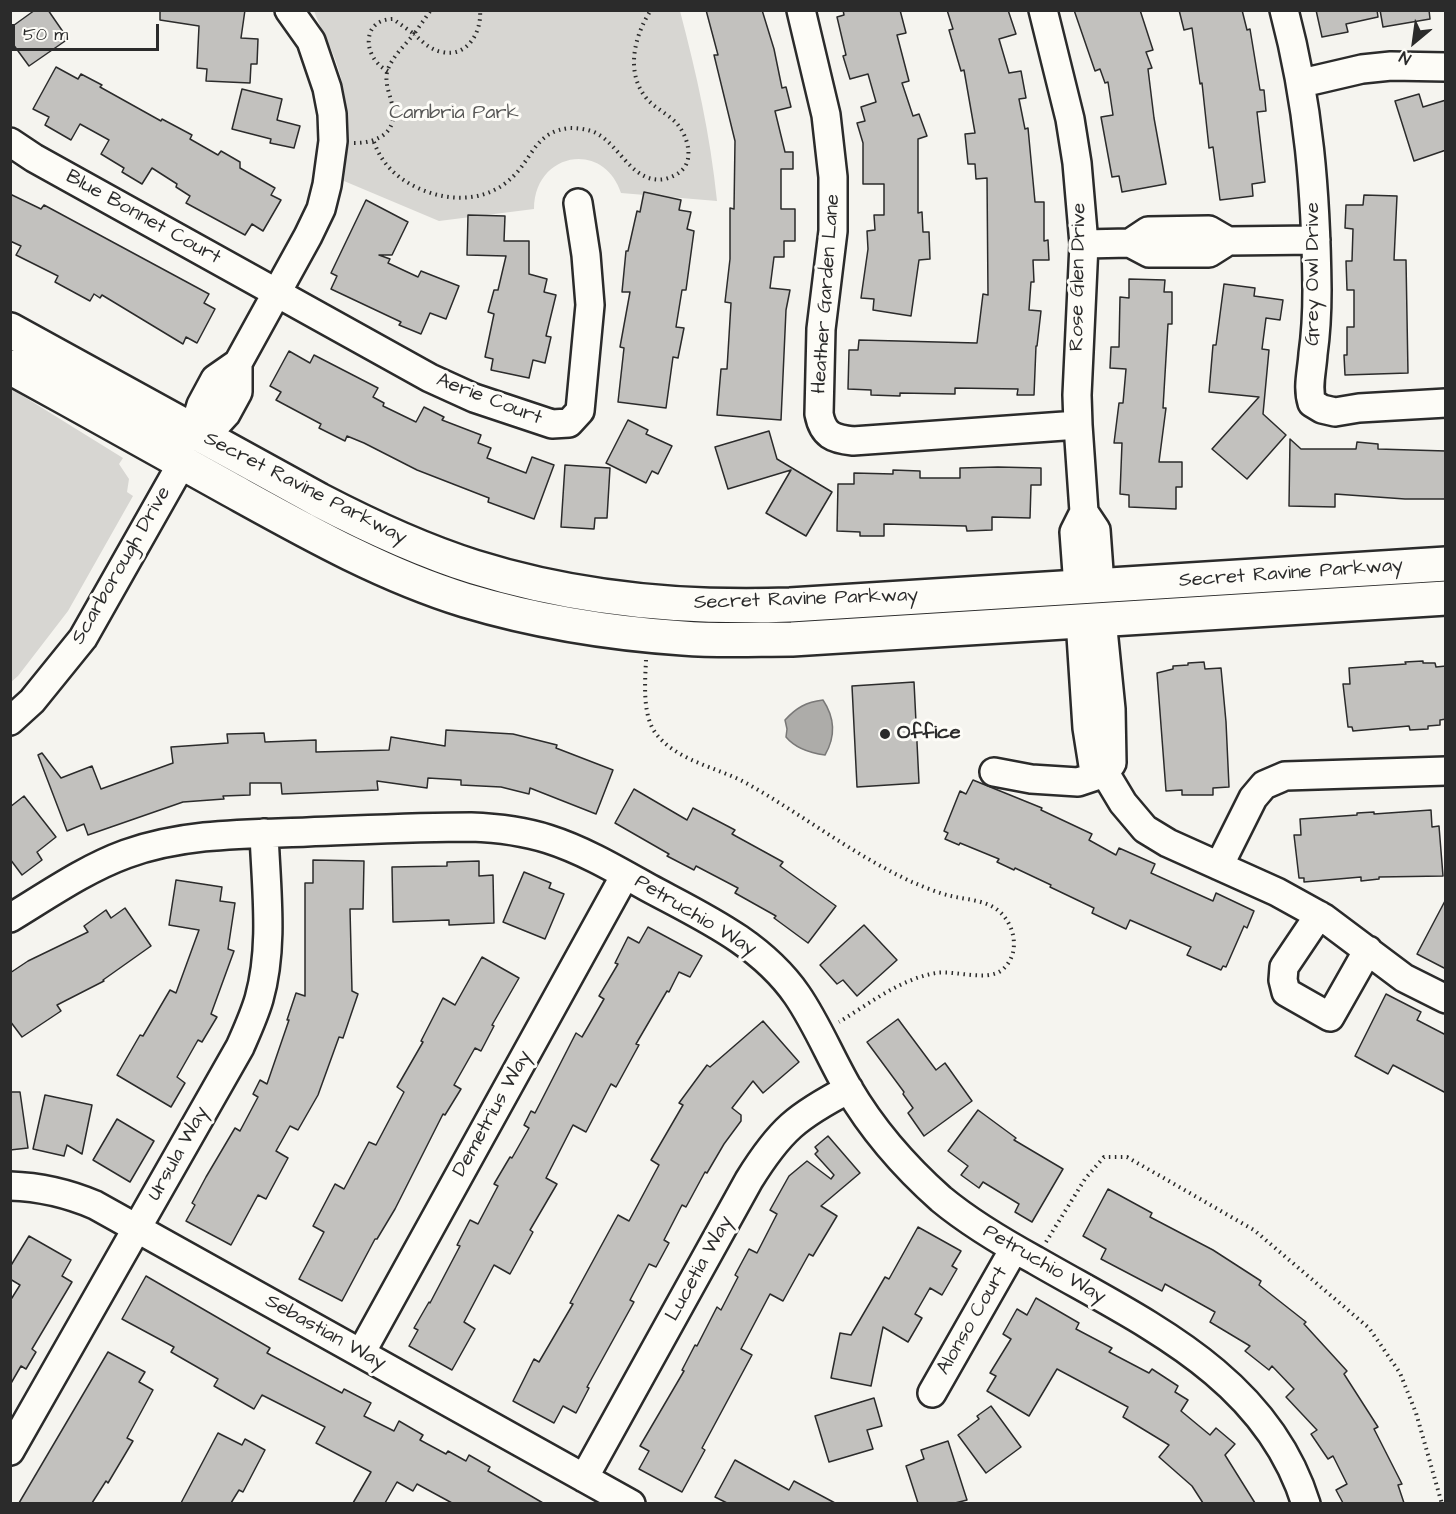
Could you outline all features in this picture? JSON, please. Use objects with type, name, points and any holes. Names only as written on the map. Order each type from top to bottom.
[{"type":"main road","name":"Secret Ravine Parkway","points":[[10,330],[349,516],[422,548],[473,567],[514,578],[603,596],[687,605],[737,607],[1446,564]]},
{"type":"main road","name":"Secret Ravine Parkway","points":[[10,367],[303,529],[412,581],[465,600],[599,629],[685,639],[792,639],[1446,598]]},
{"type":"main road","points":[[182,463],[199,434]]},
{"type":"main road","points":[[1089,586],[1091,620]]},
{"type":"street","points":[[199,434],[226,414],[238,392],[238,363],[321,209],[331,164],[332,114],[319,62],[311,41],[289,10]]},
{"type":"street","name":"Heather Garden Lane","points":[[801,10],[826,115],[833,177],[833,231],[821,329],[819,414],[821,426],[829,435],[840,440],[853,441],[1078,425]]},
{"type":"street","name":"Rose Glen Drive","points":[[1043,10],[1070,119],[1077,163],[1084,244],[1077,395],[1084,512],[1074,532],[1089,586]]},
{"type":"street","name":"Grey Owl Drive","points":[[1284,10],[1302,83],[1312,158],[1317,293],[1309,393],[1312,403],[1322,410],[1335,412],[1359,408],[1446,403]]},
{"type":"street","points":[[1302,83],[1362,69],[1391,66],[1446,67]]},
{"type":"street","name":"Blue Bonnet Court","points":[[10,141],[33,158],[277,293]]},
{"type":"street","name":"Aerie Court","points":[[277,293],[451,388],[552,424],[568,423],[580,411],[590,305],[586,255],[578,203]]},
{"type":"street","points":[[1084,244],[1130,243],[1149,253],[1174,242],[1209,253],[1228,241],[1316,240]]},
{"type":"street","name":"Scarborough Drive","points":[[10,721],[32,701],[83,638],[182,463]]},
{"type":"street","points":[[1091,620],[1087,728],[1093,766],[1105,772],[1123,803],[1145,829],[1168,843],[1276,892],[1318,915],[1404,978],[1446,999]]},
{"type":"street","points":[[1219,866],[1253,798],[1264,785],[1285,776],[1446,771]]},
{"type":"street","points":[[994,772],[1031,779],[1078,782],[1105,772]]},
{"type":"street","name":"Petruchio Way","points":[[10,918],[72,880],[126,854],[183,839],[264,833],[444,827],[498,828],[549,839],[576,850],[713,922],[754,949],[797,994],[849,1089],[877,1130],[924,1182],[963,1216],[1025,1255],[1163,1334],[1212,1368],[1250,1405],[1272,1432],[1293,1470],[1306,1503]]},
{"type":"street","name":"Ursula Way","points":[[10,1451],[240,1047],[259,998],[263,977],[268,930],[264,833]]},
{"type":"street","name":"Demetrius Way","points":[[361,1353],[625,875]]},
{"type":"street","points":[[1318,915],[1284,967],[1283,980],[1286,992],[1330,1017],[1368,950]]},
{"type":"street","name":"Lucetia Way","points":[[584,1478],[749,1180],[768,1150],[790,1125],[815,1107],[849,1089]]},
{"type":"street","name":"Sebastian Way","points":[[10,1186],[52,1190],[73,1195],[95,1205],[631,1503]]},
{"type":"street","name":"Alonso Court","points":[[932,1393],[1025,1255]]},
{"type":"path","points":[[350,143],[374,142],[385,134],[393,111],[386,83],[388,71],[394,58],[431,10]]},
{"type":"path","points":[[388,71],[378,64],[369,51],[368,42],[380,21],[393,19],[399,21],[436,51],[452,53],[460,51],[475,37],[481,19],[480,10]]},
{"type":"path","points":[[374,142],[378,153],[396,175],[423,190],[440,196],[472,198],[485,195],[499,187],[520,168],[538,142],[558,130],[570,128],[582,128],[595,132],[613,146],[634,169],[647,178],[661,180],[675,175],[685,166],[688,156],[683,133],[672,119],[648,100],[634,72],[638,40],[644,21],[651,10]]},
{"type":"path","points":[[647,635],[645,670],[649,721],[656,734],[665,743],[675,751],[746,783],[843,844],[912,882],[948,895],[987,904],[1008,920],[1013,931],[1013,953],[1010,961],[1002,970],[982,976],[948,971],[920,977],[906,982],[820,1033]]},
{"type":"path","points":[[1025,1255],[1104,1157],[1127,1157],[1254,1230],[1369,1328],[1400,1373],[1416,1413],[1442,1503]]},
{"type":"green space","name":"Cambria Park","points":[[314,11],[680,11],[702,105],[717,201],[621,193],[612,176],[600,165],[586,160],[571,160],[557,165],[545,175],[537,190],[534,209],[439,221],[344,181],[347,136],[344,91],[334,55]]},
{"type":"green space","points":[[10,388],[123,458],[119,464],[129,479],[127,492],[133,496],[68,611],[11,682]]},
{"type":"shaded area","points":[[823,700],[833,727],[829,748],[825,755],[794,745],[786,737],[785,720],[802,706]]},
{"type":"building","points":[[35,10],[48,10],[68,39],[29,66],[10,40],[10,28]]},
{"type":"building","points":[[160,10],[245,10],[241,38],[258,39],[257,64],[251,64],[250,83],[206,81],[207,69],[197,68],[199,26],[160,20]]},
{"type":"building","points":[[706,10],[762,10],[774,49],[782,88],[786,87],[791,107],[775,111],[785,152],[793,152],[793,169],[781,169],[781,209],[795,209],[795,241],[784,241],[784,257],[774,257],[770,288],[790,290],[786,310],[781,420],[717,415],[721,369],[727,369],[731,303],[725,302],[730,259],[730,208],[734,209],[735,141],[714,55],[718,55]]},
{"type":"building","points":[[843,10],[900,10],[906,33],[897,35],[909,81],[902,83],[913,116],[919,114],[927,136],[918,139],[918,213],[922,212],[923,232],[929,232],[930,259],[919,260],[911,316],[873,310],[874,299],[861,298],[868,249],[867,231],[875,230],[874,215],[884,215],[884,184],[863,184],[863,143],[857,123],[865,121],[861,107],[876,102],[868,74],[850,79],[843,56],[846,55],[837,17],[844,15]]},
{"type":"building","points":[[947,10],[1008,10],[1016,34],[999,39],[1009,73],[1021,71],[1026,98],[1019,99],[1025,129],[1028,128],[1035,202],[1044,202],[1044,241],[1048,240],[1049,260],[1033,260],[1034,282],[1031,282],[1029,310],[1041,311],[1036,346],[1034,395],[1017,395],[1018,389],[955,388],[955,394],[900,393],[900,396],[871,395],[871,390],[848,389],[849,350],[858,350],[859,340],[977,343],[983,294],[988,295],[987,178],[976,179],[975,164],[968,164],[965,134],[975,133],[964,70],[961,71],[949,30],[953,29]]},
{"type":"building","points":[[1074,10],[1140,10],[1153,50],[1146,52],[1152,68],[1148,69],[1166,184],[1122,192],[1119,176],[1112,177],[1101,117],[1113,115],[1108,82],[1105,83],[1100,69],[1095,71]]},
{"type":"building","points":[[1179,10],[1242,10],[1247,30],[1250,29],[1260,90],[1264,90],[1266,111],[1257,112],[1265,182],[1252,184],[1253,196],[1220,200],[1213,147],[1209,148],[1202,83],[1200,84],[1192,28],[1184,30]]},
{"type":"building","points":[[1316,10],[1377,10],[1378,17],[1346,24],[1348,32],[1322,37]]},
{"type":"building","points":[[1380,10],[1429,10],[1430,19],[1383,27]]},
{"type":"building","points":[[56,67],[78,79],[81,74],[102,85],[100,87],[161,121],[162,119],[192,135],[190,139],[218,155],[221,151],[240,162],[240,168],[275,188],[271,195],[281,200],[263,231],[252,224],[245,235],[186,203],[190,196],[176,187],[177,184],[152,168],[142,184],[122,172],[124,168],[101,154],[109,140],[80,124],[71,140],[45,125],[49,117],[33,109]]},
{"type":"building","points":[[242,89],[282,99],[277,120],[300,126],[294,148],[270,143],[271,139],[232,129]]},
{"type":"building","points":[[1419,94],[1423,107],[1446,100],[1446,150],[1414,161],[1395,101]]},
{"type":"building","points":[[644,192],[681,200],[679,210],[691,212],[687,229],[694,231],[686,290],[682,290],[676,327],[684,328],[678,358],[673,357],[666,408],[618,402],[624,348],[620,347],[630,292],[622,292],[626,251],[628,251],[637,211],[640,212]]},
{"type":"building","points":[[10,194],[41,209],[44,205],[209,294],[204,303],[215,309],[197,343],[186,337],[183,344],[102,295],[100,298],[94,294],[90,301],[55,282],[58,276],[16,255],[21,246],[10,241]]},
{"type":"building","points":[[1364,195],[1397,196],[1394,260],[1406,260],[1408,373],[1345,375],[1344,355],[1347,355],[1347,327],[1354,327],[1354,290],[1347,290],[1346,261],[1352,261],[1353,229],[1345,228],[1346,205],[1363,205]]},
{"type":"building","points":[[366,200],[408,222],[392,255],[379,255],[390,259],[388,263],[418,277],[421,271],[459,286],[446,319],[430,313],[421,334],[331,289],[337,276],[331,273]]},
{"type":"building","points":[[468,215],[505,216],[504,241],[529,241],[529,274],[547,279],[544,292],[556,295],[546,336],[551,337],[545,363],[533,360],[529,378],[491,370],[493,359],[485,357],[494,314],[488,312],[494,290],[498,290],[506,256],[467,255]]},
{"type":"building","points":[[1129,279],[1165,280],[1164,292],[1172,292],[1172,324],[1168,324],[1163,408],[1166,408],[1159,462],[1182,462],[1182,487],[1176,487],[1176,509],[1129,507],[1129,495],[1120,494],[1122,443],[1114,443],[1119,403],[1123,403],[1126,369],[1110,368],[1111,347],[1119,347],[1120,297],[1129,298]]},
{"type":"building","points":[[1224,284],[1255,288],[1254,296],[1283,300],[1280,320],[1266,318],[1262,349],[1269,350],[1263,414],[1286,435],[1247,479],[1212,449],[1259,397],[1209,392],[1213,345],[1216,345]]},
{"type":"building","points":[[289,351],[310,363],[314,355],[378,388],[373,397],[384,403],[383,406],[416,422],[424,407],[444,417],[442,420],[481,435],[478,443],[491,448],[487,458],[526,473],[532,457],[554,465],[534,519],[488,502],[489,498],[417,470],[364,443],[347,436],[345,441],[319,428],[321,424],[276,400],[281,392],[270,386]]},
{"type":"building","points":[[628,420],[648,430],[646,434],[672,446],[658,474],[652,471],[646,483],[606,463]]},
{"type":"building","points":[[769,431],[777,459],[832,492],[806,536],[766,513],[791,470],[728,489],[715,447]]},
{"type":"building","points":[[1290,439],[1301,449],[1356,449],[1357,442],[1378,444],[1378,449],[1446,451],[1446,499],[1405,499],[1335,494],[1335,507],[1289,506]]},
{"type":"building","points":[[565,465],[610,468],[607,518],[595,518],[594,529],[561,527]]},
{"type":"building","points":[[960,468],[1041,468],[1041,485],[1031,485],[1030,518],[992,517],[992,530],[967,531],[966,526],[884,524],[884,536],[860,536],[860,532],[837,531],[838,484],[854,484],[854,473],[893,474],[893,470],[920,471],[920,478],[960,478]]},
{"type":"building","points":[[1423,661],[1423,663],[1435,663],[1436,667],[1446,666],[1446,719],[1440,720],[1440,725],[1428,726],[1428,729],[1410,730],[1409,726],[1353,731],[1352,727],[1348,727],[1343,684],[1350,684],[1349,668]]},
{"type":"building","points":[[1204,662],[1205,669],[1221,668],[1229,787],[1213,788],[1213,795],[1182,795],[1182,790],[1166,791],[1157,673],[1173,669],[1173,666]]},
{"type":"building","name":"Office","points":[[914,682],[919,783],[857,787],[852,686]]},
{"type":"building","points":[[446,730],[513,734],[557,745],[556,748],[613,770],[596,814],[530,788],[529,794],[501,787],[461,785],[461,780],[428,778],[427,788],[377,781],[378,790],[282,794],[281,783],[250,783],[250,795],[223,796],[224,799],[183,802],[88,835],[84,824],[67,831],[38,755],[42,753],[61,778],[92,766],[101,789],[173,763],[171,747],[228,743],[227,734],[264,733],[265,742],[316,740],[316,752],[389,750],[391,737],[445,746]]},
{"type":"building","points":[[973,780],[1042,808],[1041,810],[1092,834],[1089,840],[1116,855],[1119,848],[1155,864],[1151,873],[1213,901],[1216,893],[1254,911],[1247,928],[1244,926],[1226,967],[1223,966],[1221,970],[1187,955],[1191,947],[1130,920],[1126,929],[1092,913],[1094,908],[1050,887],[1051,885],[997,862],[999,859],[945,839],[948,833],[944,831],[960,791],[966,794]]},
{"type":"building","points":[[634,789],[687,820],[693,808],[735,830],[732,834],[783,862],[780,866],[836,906],[808,943],[774,918],[776,916],[735,893],[738,888],[696,866],[694,870],[667,856],[669,854],[615,823]]},
{"type":"building","points":[[24,796],[56,837],[37,852],[42,860],[22,875],[10,859],[10,807]]},
{"type":"building","points":[[1431,810],[1432,827],[1439,826],[1443,876],[1379,877],[1379,879],[1361,881],[1361,877],[1304,882],[1304,878],[1299,878],[1294,835],[1301,835],[1300,819],[1357,815],[1357,813]]},
{"type":"building","points":[[313,860],[364,861],[363,909],[350,909],[352,991],[358,994],[343,1038],[339,1037],[318,1095],[298,1130],[290,1126],[276,1151],[288,1158],[266,1199],[258,1195],[231,1245],[186,1221],[195,1205],[192,1203],[206,1177],[235,1128],[240,1131],[258,1097],[253,1094],[260,1080],[267,1084],[296,993],[305,996],[305,883],[313,883]]},
{"type":"building","points":[[479,861],[479,876],[493,875],[494,923],[449,925],[449,920],[393,922],[392,867],[447,866],[447,862]]},
{"type":"building","points":[[524,872],[551,883],[549,888],[564,894],[545,939],[503,922]]},
{"type":"building","points":[[176,880],[222,887],[220,901],[235,903],[228,949],[234,951],[211,1014],[217,1017],[202,1042],[198,1040],[177,1077],[185,1083],[171,1107],[117,1075],[170,990],[176,993],[199,930],[169,925]]},
{"type":"building","points":[[1446,899],[1446,969],[1417,954]]},
{"type":"building","points":[[125,908],[151,946],[104,981],[57,1005],[61,1011],[22,1037],[10,1021],[10,973],[28,961],[88,932],[84,926],[106,910],[111,918]]},
{"type":"building","points":[[864,925],[897,960],[857,996],[843,980],[837,984],[820,965]]},
{"type":"building","points":[[648,927],[702,956],[690,977],[679,972],[636,1044],[639,1045],[616,1087],[611,1084],[586,1132],[573,1125],[546,1178],[557,1184],[530,1230],[533,1232],[510,1274],[494,1265],[464,1322],[475,1329],[452,1370],[409,1346],[418,1330],[414,1328],[460,1246],[457,1245],[470,1220],[478,1224],[498,1186],[494,1184],[529,1128],[524,1125],[531,1111],[535,1113],[576,1033],[582,1037],[604,999],[599,996],[618,964],[615,963],[628,937],[639,943]]},
{"type":"building","points":[[482,957],[519,978],[492,1025],[494,1026],[481,1051],[475,1048],[454,1085],[461,1089],[445,1115],[443,1114],[395,1209],[375,1239],[342,1301],[299,1279],[324,1232],[313,1226],[335,1184],[344,1189],[369,1142],[376,1145],[404,1092],[397,1087],[423,1042],[421,1041],[443,998],[455,1005]]},
{"type":"building","points":[[1386,994],[1421,1012],[1417,1020],[1446,1035],[1446,1093],[1393,1065],[1388,1074],[1355,1056]]},
{"type":"building","points":[[898,1019],[936,1070],[945,1063],[972,1101],[924,1136],[908,1113],[913,1108],[903,1094],[904,1092],[867,1042]]},
{"type":"building","points":[[763,1021],[799,1062],[763,1093],[753,1081],[732,1108],[741,1115],[741,1121],[707,1173],[705,1172],[686,1207],[682,1205],[664,1240],[669,1243],[656,1267],[649,1264],[630,1300],[634,1302],[587,1387],[589,1388],[576,1413],[563,1406],[554,1423],[513,1401],[534,1359],[539,1362],[573,1304],[570,1303],[618,1215],[629,1221],[659,1165],[651,1160],[683,1105],[679,1103],[707,1065],[710,1067]]},
{"type":"building","points":[[10,1092],[20,1092],[28,1148],[10,1150]]},
{"type":"building","points":[[45,1095],[92,1105],[82,1154],[67,1145],[64,1156],[33,1149]]},
{"type":"building","points":[[978,1110],[1016,1138],[1014,1140],[1063,1169],[1032,1222],[1015,1212],[1019,1204],[983,1182],[979,1188],[961,1175],[968,1166],[948,1151]]},
{"type":"building","points":[[117,1119],[154,1141],[130,1182],[93,1160]]},
{"type":"building","points":[[828,1136],[860,1173],[821,1206],[837,1216],[813,1256],[809,1254],[783,1301],[770,1294],[741,1349],[752,1355],[702,1448],[705,1450],[682,1492],[639,1469],[649,1451],[640,1446],[684,1371],[682,1370],[717,1307],[721,1310],[738,1277],[735,1275],[749,1249],[757,1253],[777,1214],[770,1210],[789,1176],[807,1161],[831,1179],[834,1175],[815,1154],[818,1151],[815,1147]]},
{"type":"building","points":[[1108,1189],[1152,1213],[1150,1217],[1213,1250],[1261,1281],[1259,1285],[1306,1322],[1304,1324],[1347,1371],[1344,1374],[1378,1427],[1374,1429],[1402,1484],[1398,1485],[1404,1503],[1343,1503],[1336,1490],[1347,1484],[1333,1456],[1328,1459],[1311,1434],[1317,1430],[1286,1397],[1294,1389],[1272,1366],[1269,1370],[1245,1351],[1250,1346],[1210,1322],[1215,1312],[1165,1284],[1162,1291],[1101,1259],[1106,1249],[1083,1236]]},
{"type":"building","points":[[918,1227],[961,1251],[952,1266],[957,1269],[942,1295],[930,1288],[915,1314],[922,1318],[908,1342],[883,1327],[871,1386],[831,1378],[840,1333],[851,1335],[885,1277],[889,1279]]},
{"type":"building","points":[[29,1236],[71,1260],[62,1276],[72,1282],[32,1349],[36,1352],[26,1369],[21,1366],[10,1385],[10,1301],[20,1285],[10,1279],[10,1267]]},
{"type":"building","points":[[146,1276],[270,1348],[267,1353],[342,1393],[344,1389],[371,1403],[364,1416],[394,1431],[399,1421],[423,1435],[420,1440],[446,1454],[448,1451],[466,1461],[469,1455],[490,1467],[488,1471],[543,1503],[452,1503],[417,1484],[413,1491],[397,1482],[385,1503],[353,1503],[371,1472],[316,1443],[325,1427],[262,1395],[254,1409],[214,1386],[218,1379],[171,1352],[174,1347],[122,1319]]},
{"type":"building","points":[[1036,1298],[1079,1323],[1076,1329],[1112,1348],[1109,1352],[1149,1373],[1152,1369],[1178,1386],[1175,1392],[1188,1400],[1181,1411],[1210,1435],[1216,1428],[1235,1444],[1225,1455],[1255,1503],[1203,1503],[1192,1486],[1159,1457],[1169,1445],[1123,1417],[1128,1407],[1057,1369],[1029,1416],[987,1391],[996,1376],[990,1373],[1011,1339],[1003,1334],[1017,1309],[1027,1315]]},
{"type":"building","points":[[108,1352],[145,1372],[139,1382],[153,1390],[127,1438],[133,1441],[108,1483],[106,1481],[92,1503],[19,1503]]},
{"type":"building","points":[[874,1398],[882,1426],[867,1430],[873,1449],[829,1462],[815,1416]]},
{"type":"building","points":[[991,1406],[1021,1447],[986,1473],[958,1435],[979,1419],[977,1416]]},
{"type":"building","points":[[218,1433],[242,1445],[245,1439],[265,1450],[243,1492],[239,1490],[231,1503],[181,1503]]},
{"type":"building","points":[[948,1441],[967,1500],[955,1503],[918,1503],[906,1466],[924,1459],[921,1450]]},
{"type":"building","points":[[735,1460],[789,1490],[794,1481],[835,1503],[727,1503],[715,1497]]},
{"type":"place","name":"Office","points":[[885,734]]}]
